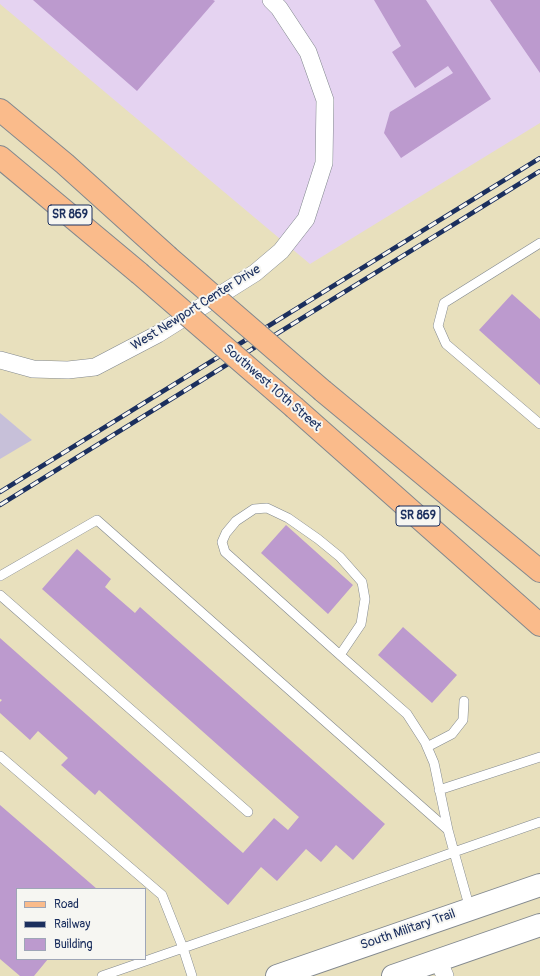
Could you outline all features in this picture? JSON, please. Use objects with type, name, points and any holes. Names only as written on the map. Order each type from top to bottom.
[{"type":"main road","name":"SR 869","points":[[0,110],[65,164],[167,256],[323,391],[540,571]]},
{"type":"main road","name":"Southwest 10th Street","points":[[0,157],[139,273],[295,408],[540,625]]},
{"type":"street","name":"West Newport Center Drive","points":[[0,360],[33,369],[68,370],[95,367],[158,334],[255,274],[281,251],[306,219],[324,163],[325,100],[308,52],[279,8],[271,0]]},
{"type":"street","name":"South Military Trail","points":[[277,976],[540,884]]},
{"type":"street","points":[[393,976],[442,968],[540,925]]},
{"type":"lane","points":[[540,243],[444,303],[438,326],[446,344],[540,424]]},
{"type":"lane","points":[[340,655],[361,624],[365,599],[362,582],[340,557],[318,539],[288,518],[267,508],[254,509],[236,521],[226,533],[222,542],[225,552],[340,655],[407,714],[427,747],[434,762],[448,830],[470,909]]},
{"type":"lane","points":[[0,576],[97,520],[448,830]]},
{"type":"lane","points":[[0,595],[248,812]]},
{"type":"lane","points":[[427,747],[452,734],[463,720],[464,701]]},
{"type":"lane","points":[[0,756],[162,895],[183,948],[192,976]]},
{"type":"lane","points":[[440,790],[540,757]]},
{"type":"lane","points":[[102,976],[540,822]]},
{"type":"shaded area","points":[[0,0],[540,0],[540,123],[310,264],[0,4]]},
{"type":"shaded area","points":[[0,413],[32,440],[0,459]]},
{"type":"building","points":[[33,0],[213,0],[215,1],[137,91]]},
{"type":"building","points":[[374,0],[426,0],[491,99],[401,158],[384,133],[390,112],[453,73],[448,66],[415,88],[392,52],[401,46]]},
{"type":"building","points":[[490,0],[540,0],[540,73]]},
{"type":"building","points":[[512,294],[540,319],[540,385],[479,330]]},
{"type":"building","points":[[286,525],[353,585],[328,614],[261,553]]},
{"type":"building","points":[[77,549],[111,579],[105,587],[135,613],[140,607],[385,824],[353,860],[336,845],[321,862],[306,849],[277,881],[261,867],[228,905],[99,790],[95,795],[61,765],[68,758],[38,731],[30,740],[0,713],[0,702],[2,700],[0,699],[0,638],[243,853],[274,818],[288,830],[299,817],[42,589]]},
{"type":"building","points":[[403,627],[457,675],[432,703],[378,655]]},
{"type":"building","points":[[0,805],[96,888],[16,888],[16,960],[47,960],[34,976],[20,976],[0,959]]},
{"type":"railway","points":[[0,492],[540,158]]},
{"type":"railway","points":[[0,505],[540,171]]}]
